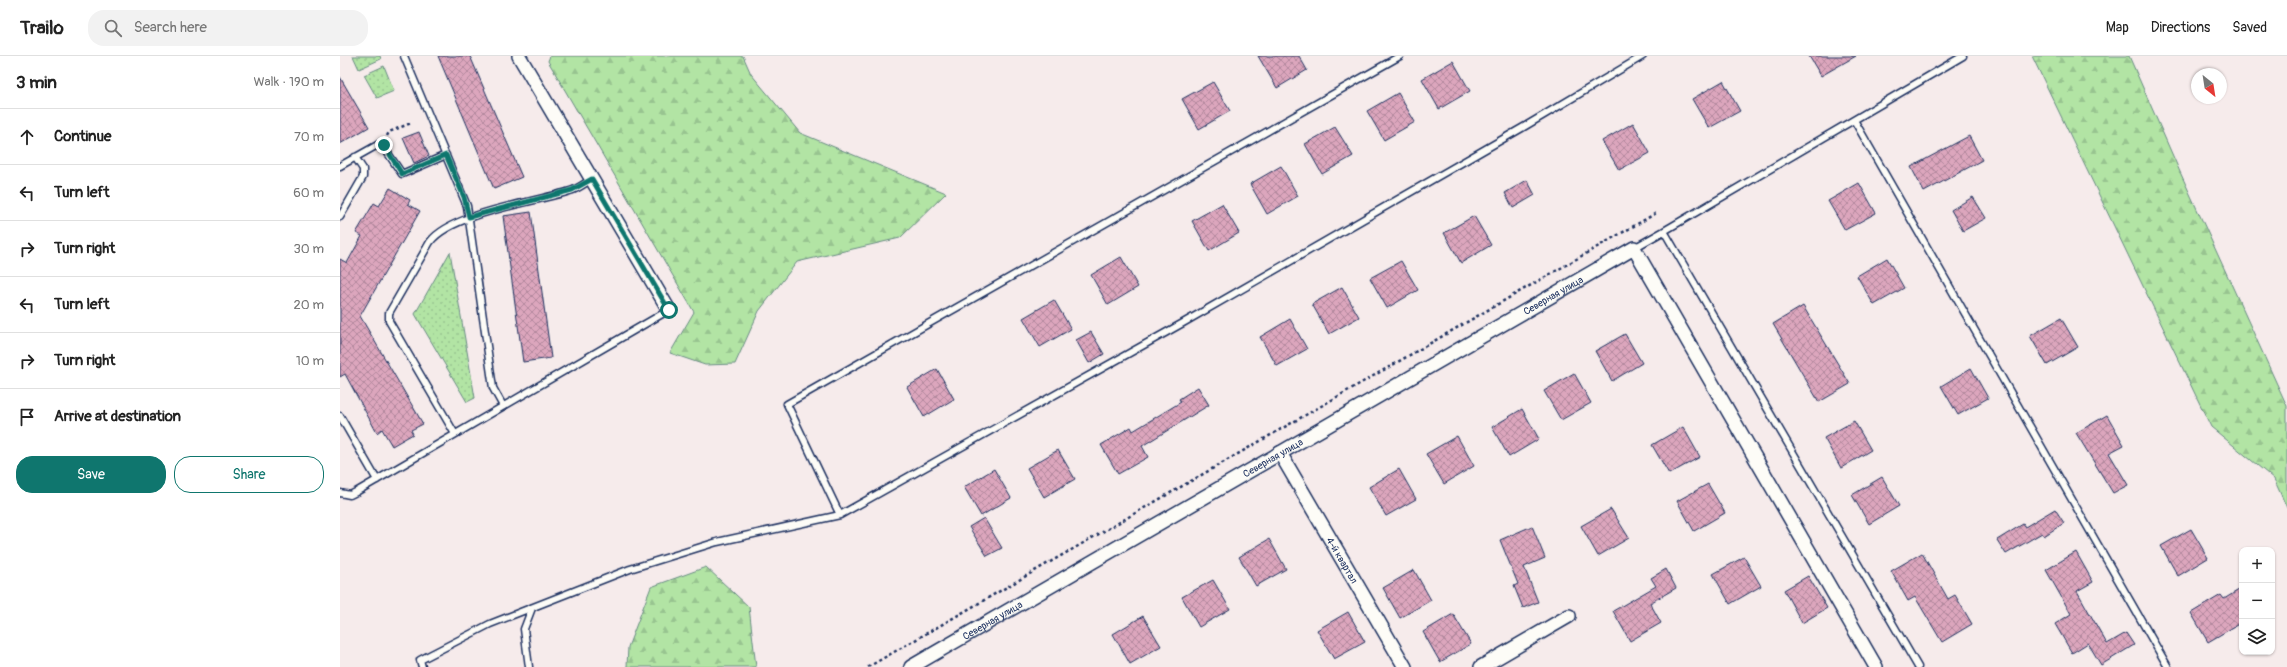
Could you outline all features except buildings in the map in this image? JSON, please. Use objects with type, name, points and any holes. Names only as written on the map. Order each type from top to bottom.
[{"type":"street","points":[[519,56],[669,310]]},
{"type":"street","points":[[1634,248],[1876,667]]},
{"type":"street","name":"Северная улица","points":[[914,666],[1634,248]]},
{"type":"street","name":"4-й квартал","points":[[1280,453],[1404,667]]},
{"type":"street","points":[[1481,667],[1569,616]]},
{"type":"lane","points":[[404,56],[464,197],[469,217],[494,388],[503,406]]},
{"type":"lane","points":[[840,515],[787,404],[1400,56]]},
{"type":"lane","points":[[422,667],[420,660],[490,624],[630,569],[717,542],[840,515],[1183,323],[1644,56]]},
{"type":"lane","points":[[1634,248],[1962,56]]},
{"type":"lane","points":[[1854,120],[2168,667]]},
{"type":"lane","points":[[340,166],[381,143],[402,174],[446,155]]},
{"type":"lane","points":[[340,217],[363,177],[363,169],[355,157]]},
{"type":"lane","points":[[455,434],[388,317],[432,238],[469,217],[572,190],[592,179]]},
{"type":"lane","points":[[1664,231],[1918,667]]},
{"type":"lane","points":[[340,493],[350,494],[377,480],[669,310]]},
{"type":"lane","points":[[340,416],[377,480]]},
{"type":"lane","points":[[529,667],[524,629],[532,608]]},
{"type":"path","points":[[381,143],[389,132],[410,123]]},
{"type":"path","points":[[868,667],[1658,212]]},
{"type":"green space","points":[[353,56],[380,56],[381,59],[359,69]]},
{"type":"green space","points":[[550,56],[743,56],[751,74],[800,133],[946,193],[900,238],[797,262],[759,311],[735,364],[705,365],[670,353],[694,312],[548,61]]},
{"type":"green space","points":[[2032,56],[2129,56],[2180,172],[2287,406],[2287,508],[2274,479],[2211,427]]},
{"type":"green space","points":[[384,66],[394,91],[377,98],[364,75]]},
{"type":"green space","points":[[450,252],[475,398],[467,402],[415,314]]},
{"type":"green space","points":[[706,567],[749,607],[756,667],[627,667],[628,647],[651,587]]},
{"type":"route","points":[[384,145],[402,174],[446,155],[464,197],[469,217],[572,190],[592,179],[669,310]]}]
